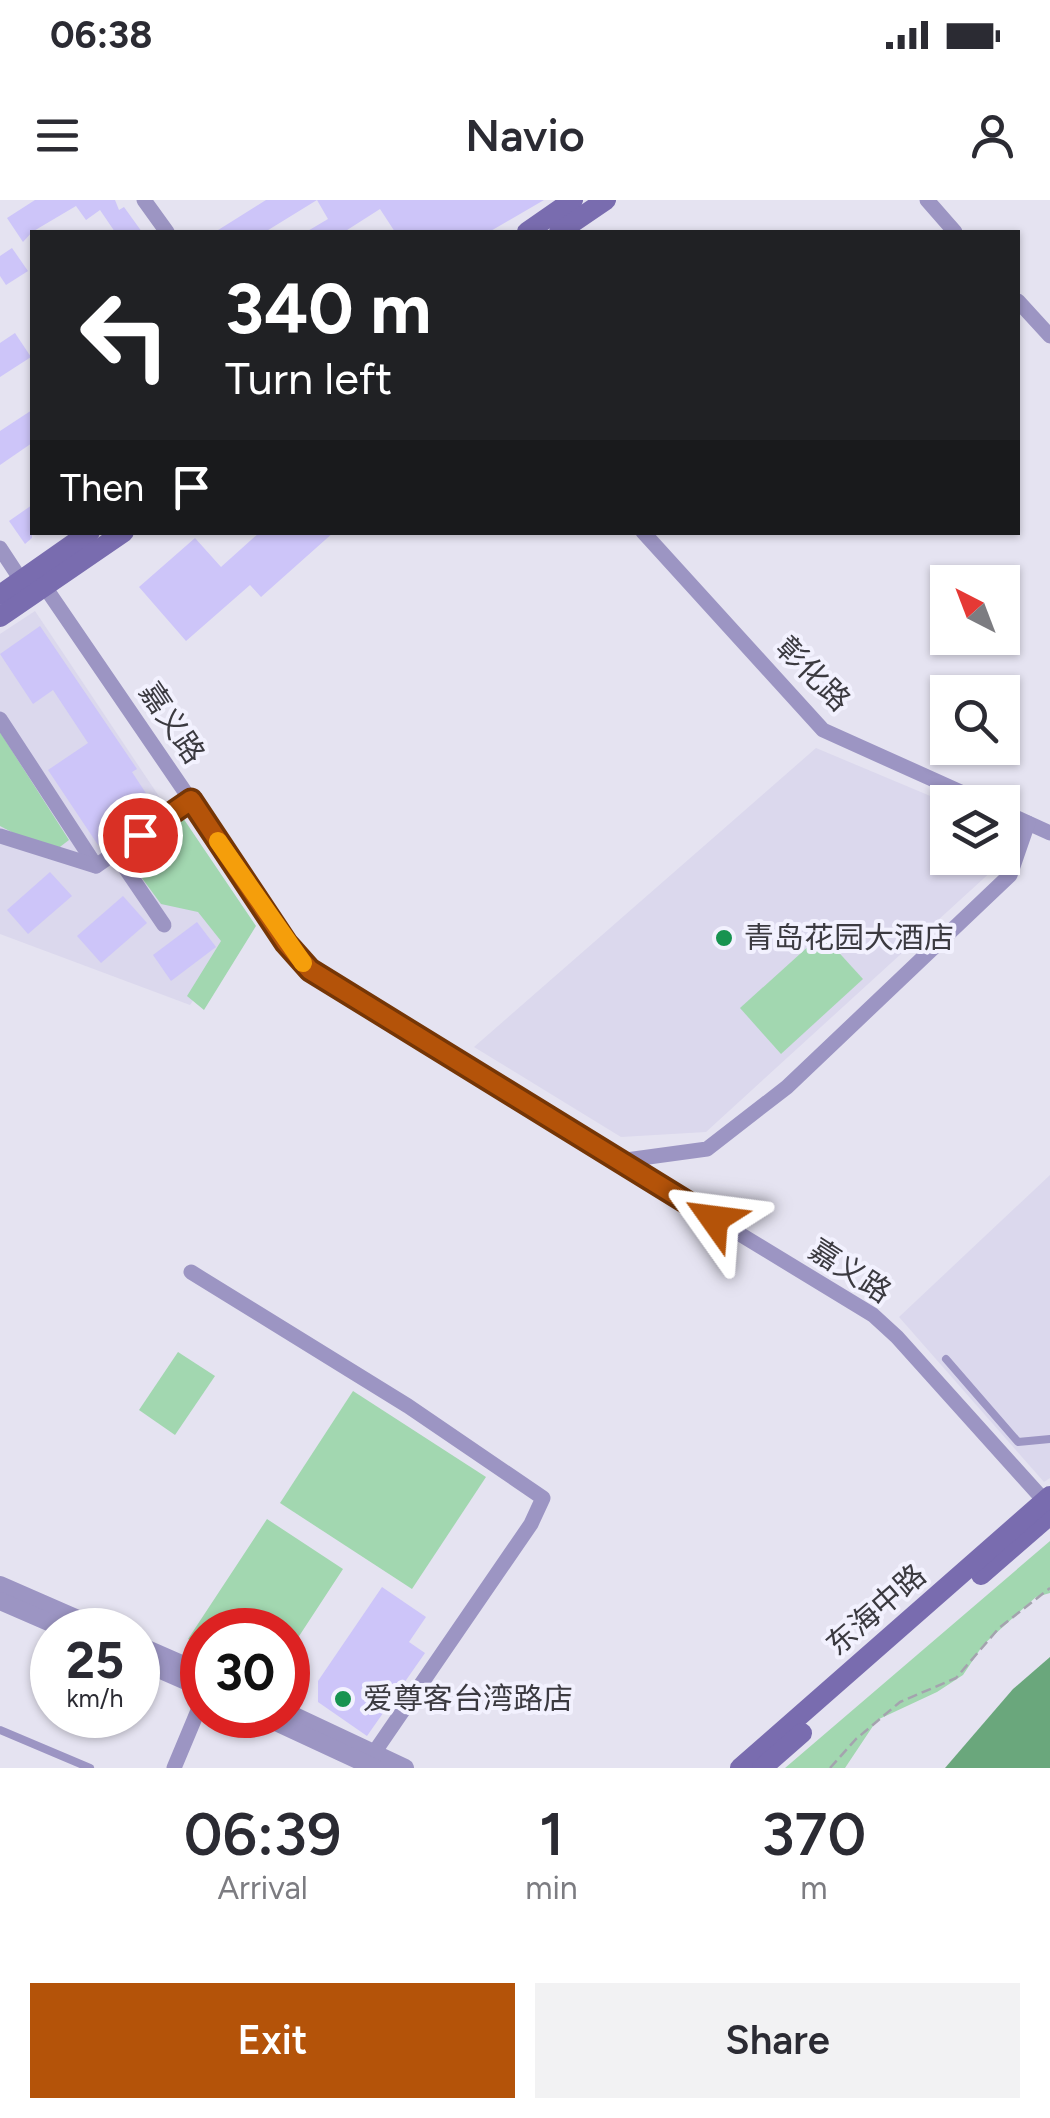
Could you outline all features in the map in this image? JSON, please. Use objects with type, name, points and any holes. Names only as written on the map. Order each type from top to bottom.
[{"type":"main road","points":[[530,230],[573,200]]},
{"type":"main road","points":[[562,230],[606,200]]},
{"type":"main road","points":[[0,595],[86,535]]},
{"type":"main road","points":[[0,616],[120,535]]},
{"type":"main road","name":"东海中路","points":[[740,1768],[1048,1505]]},
{"type":"main road","name":"东海中路","points":[[762,1768],[1048,1505]]},
{"type":"street","points":[[144,200],[166,230]]},
{"type":"street","points":[[927,200],[952,230]]},
{"type":"street","points":[[1020,303],[1050,336]]},
{"type":"street","name":"彰化路","points":[[646,535],[823,730],[945,785]]},
{"type":"street","points":[[0,548],[22,580],[45,586]]},
{"type":"street","name":"嘉义路","points":[[45,586],[286,943],[310,970],[874,1316],[1048,1505]]},
{"type":"street","points":[[0,719],[96,866]]},
{"type":"street","points":[[96,866],[191,800]]},
{"type":"street","points":[[1020,819],[1050,833]]},
{"type":"street","points":[[619,1161],[707,1149],[787,1087],[1010,875],[1028,823]]},
{"type":"street","points":[[0,836],[96,866]]},
{"type":"street","points":[[115,852],[164,925]]},
{"type":"street","points":[[192,1272],[408,1406],[542,1498],[531,1524],[371,1762]]},
{"type":"street","points":[[0,1586],[52,1608]]},
{"type":"street","points":[[0,1601],[30,1614]]},
{"type":"street","points":[[310,1726],[371,1762]]},
{"type":"street","points":[[310,1736],[371,1762],[405,1768]]},
{"type":"street","points":[[174,1768],[187,1738]]},
{"type":"lane","points":[[946,1359],[1018,1442],[1050,1439]]},
{"type":"lane","points":[[0,1730],[90,1768]]},
{"type":"path","points":[[830,1768],[856,1738],[900,1702],[956,1678],[999,1628],[1050,1588]]},
{"type":"shaded area","points":[[35,611],[245,925],[190,1005],[0,934],[0,634]]},
{"type":"shaded area","points":[[0,732],[69,840],[52,853],[0,826]]},
{"type":"shaded area","points":[[816,748],[930,796],[930,875],[987,875],[706,1132],[621,1137],[474,1047]]},
{"type":"shaded area","points":[[181,815],[256,926],[204,1010],[187,996],[221,941],[198,912],[161,904],[125,855]]},
{"type":"shaded area","points":[[822,934],[863,979],[781,1054],[740,1008]]},
{"type":"shaded area","points":[[1050,1175],[1050,1478],[1044,1482],[899,1317]]},
{"type":"shaded area","points":[[178,1352],[215,1376],[175,1435],[139,1410]]},
{"type":"shaded area","points":[[353,1391],[486,1477],[412,1589],[280,1503]]},
{"type":"shaded area","points":[[267,1519],[343,1569],[310,1619],[310,1608],[208,1608]]},
{"type":"shaded area","points":[[1050,1541],[1050,1593],[1036,1597],[983,1645],[963,1675],[937,1692],[877,1720],[845,1768],[785,1768]]},
{"type":"shaded area","points":[[1050,1657],[1050,1768],[945,1768],[1013,1689]]},
{"type":"building","points":[[35,200],[115,200],[119,210],[124,207],[141,230],[114,230],[100,210],[86,220],[76,206],[30,230],[23,242],[7,218]]},
{"type":"building","points":[[266,200],[317,200],[268,230],[218,230]]},
{"type":"building","points":[[317,200],[544,200],[492,230],[394,230],[380,209],[347,230],[309,230],[328,219]]},
{"type":"building","points":[[12,248],[28,271],[6,285],[0,276],[0,256]]},
{"type":"building","points":[[15,333],[30,358],[0,377],[0,343]]},
{"type":"building","points":[[30,411],[30,444],[0,465],[0,431]]},
{"type":"building","points":[[30,506],[32,538],[25,544],[9,521]]},
{"type":"building","points":[[257,535],[331,535],[261,597],[250,585],[186,641],[139,587],[195,538],[221,567]]},
{"type":"building","points":[[40,626],[137,769],[132,772],[155,807],[98,845],[48,770],[88,743],[53,690],[33,704],[0,654]]},
{"type":"building","points":[[50,872],[72,896],[28,934],[7,910]]},
{"type":"building","points":[[123,896],[147,923],[101,963],[77,936]]},
{"type":"building","points":[[197,922],[216,947],[171,981],[153,955]]},
{"type":"building","points":[[382,1587],[426,1617],[409,1642],[425,1653],[367,1736],[318,1702],[318,1681]]},
{"type":"slow traffic","points":[[218,841],[303,963]]},
{"type":"place","name":"青岛花园大酒店","points":[[724,938]]},
{"type":"place","name":"爱尊客台湾路店","points":[[343,1699]]},
{"type":"route","points":[[140,835],[191,800],[292,952],[310,970],[714,1219]]}]
